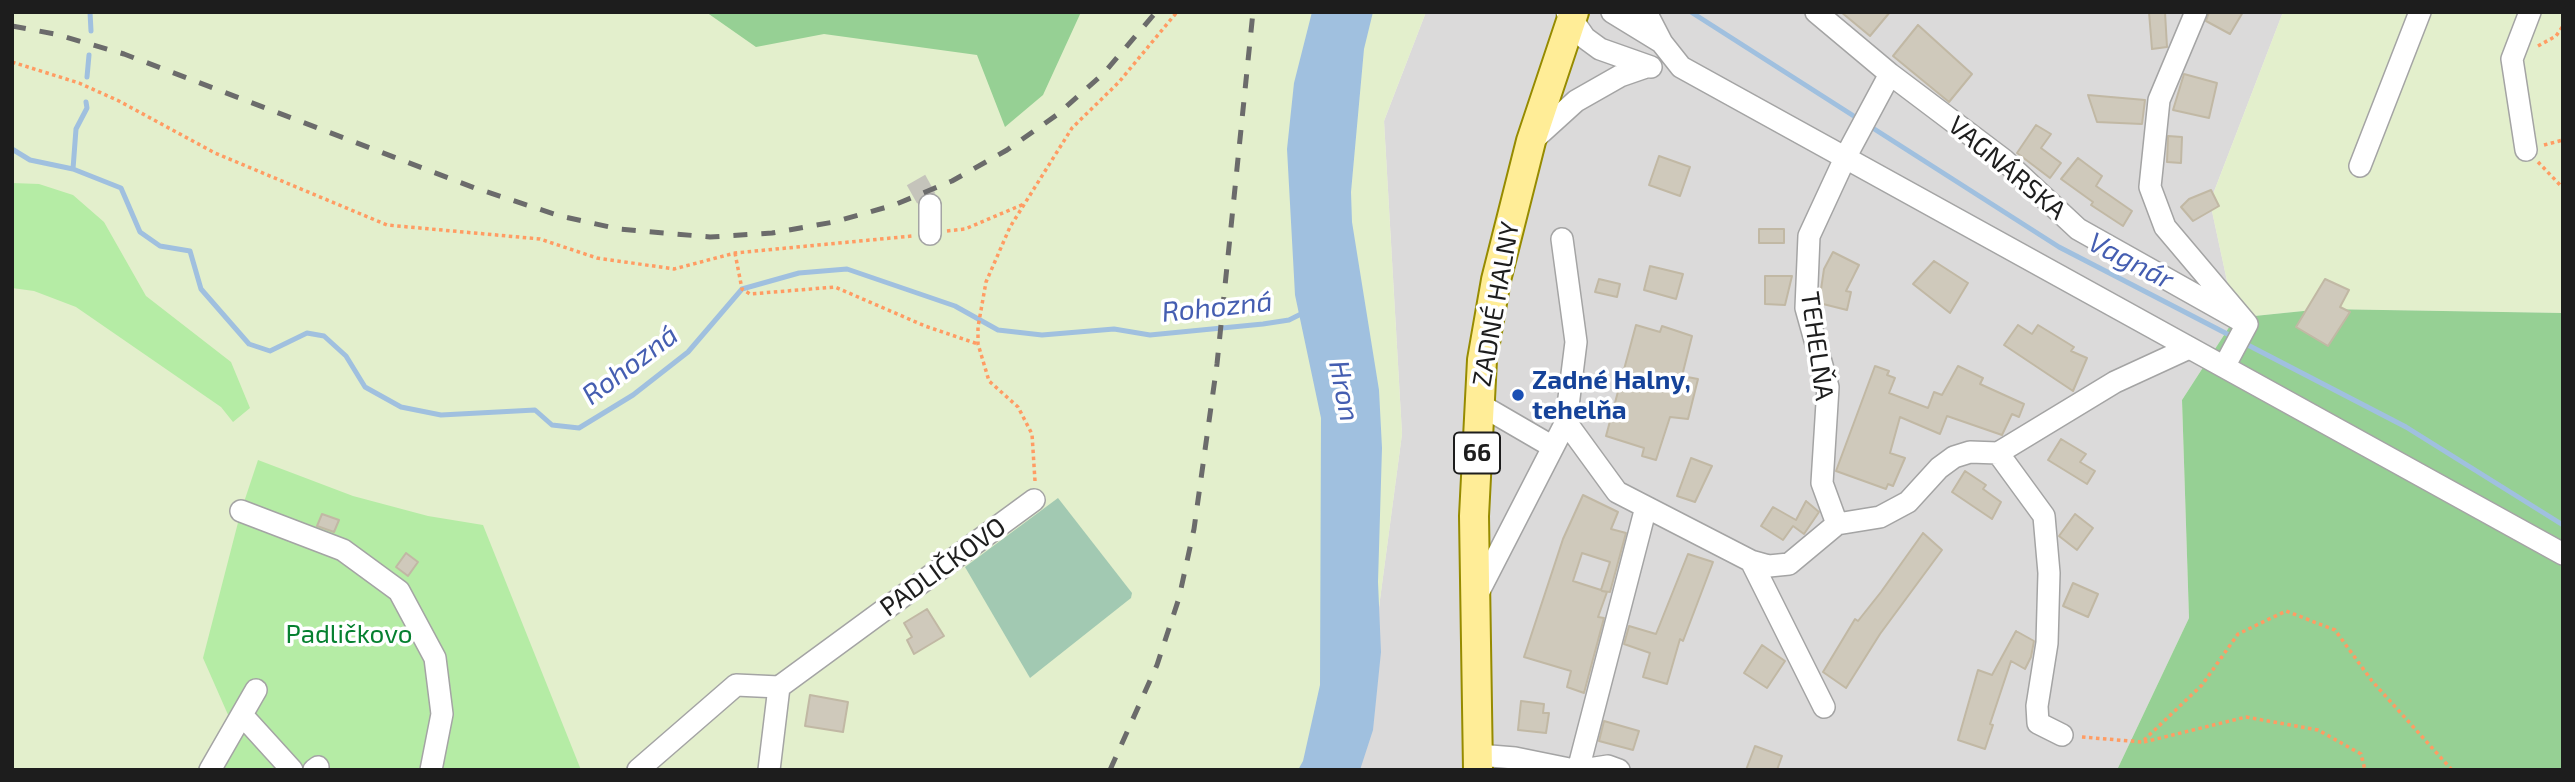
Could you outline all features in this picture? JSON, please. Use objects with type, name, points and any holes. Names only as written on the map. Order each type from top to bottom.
[{"type":"main road","name":"ZADNÉ HALNY","points":[[1478,762],[1474,602],[1482,360],[1496,280],[1531,141],[1574,13]]},
{"type":"street","points":[[1612,12],[1662,43]]},
{"type":"street","points":[[1646,12],[1662,43],[1681,67],[2189,348]]},
{"type":"street","name":"VAGNÁRSKA","points":[[1816,12],[1890,74],[2004,160],[2078,229],[2236,344]]},
{"type":"street","points":[[2196,12],[2158,100],[2150,187],[2165,227],[2236,344],[2563,554]]},
{"type":"street","points":[[2360,166],[2420,12]]},
{"type":"street","points":[[2526,150],[2512,60],[2530,12]]},
{"type":"street","points":[[1574,13],[1585,38],[1600,49],[1646,67]]},
{"type":"street","points":[[1531,141],[1576,101],[1620,76],[1646,67],[1681,67]]},
{"type":"street","name":"TEHELŇA","points":[[1838,524],[1822,483],[1828,387],[1806,308],[1809,236],[1846,156],[1890,74]]},
{"type":"street","points":[[930,205],[930,234]]},
{"type":"street","points":[[1474,602],[1566,422],[1576,342],[1562,239]]},
{"type":"street","points":[[1566,422],[1618,492],[1751,561],[1769,566],[1789,564],[1838,524],[1880,517],[1908,502],[1939,468],[1954,457],[1970,452],[1998,453],[2115,382],[2189,348],[2236,344]]},
{"type":"street","points":[[1479,404],[1553,447]]},
{"type":"street","points":[[1998,453],[2044,516],[2048,587],[2038,723],[2062,735]]},
{"type":"street","name":"PADLIČKOVO","points":[[779,687],[1034,500]]},
{"type":"street","points":[[1578,770],[1646,507]]},
{"type":"street","points":[[241,511],[343,550],[399,591],[435,658],[442,714],[431,770]]},
{"type":"street","points":[[1751,561],[1824,707]]},
{"type":"street","points":[[638,770],[736,685],[779,687],[769,770]]},
{"type":"street","points":[[210,770],[256,690]]},
{"type":"street","points":[[242,715],[292,770]]},
{"type":"street","points":[[1478,762],[1515,758],[1578,770],[1608,766],[1619,770]]},
{"type":"path","points":[[12,62],[79,83],[119,101],[215,153],[387,225],[540,239],[597,258],[674,269],[734,253],[965,229],[1024,204],[1072,128],[1119,82],[1177,12]]},
{"type":"path","points":[[2526,150],[2563,188]]},
{"type":"path","name":"PADLIČKOVO","points":[[1024,204],[997,254],[986,282],[978,327],[978,344],[989,381],[1018,407],[1032,434],[1034,500]]},
{"type":"path","points":[[734,253],[742,289],[750,294],[835,287],[925,326],[978,344]]},
{"type":"path","points":[[2142,742],[2202,685],[2238,634],[2286,611],[2335,630],[2372,681],[2452,770]]},
{"type":"path","points":[[2062,735],[2142,742],[2246,717],[2318,730],[2361,754],[2365,770]]},
{"type":"shaded area","points":[[1426,12],[2283,12],[2210,202],[2235,318],[2182,400],[2189,618],[2117,770],[1330,770],[1377,622],[1402,434],[1384,121]]},
{"type":"green space","points":[[12,12],[1426,12],[1384,121],[1402,434],[1377,622],[1330,770],[12,770]]},
{"type":"green space","points":[[706,12],[1081,12],[1043,95],[1005,127],[977,55],[824,34],[756,47]]},
{"type":"green space","points":[[2283,12],[2563,12],[2563,313],[2323,309],[2235,318],[2210,202]]},
{"type":"green space","points":[[12,183],[39,184],[73,195],[104,222],[146,296],[231,362],[250,408],[233,422],[221,407],[76,307],[34,291],[12,288]]},
{"type":"green space","points":[[2323,309],[2563,313],[2563,770],[2117,770],[2189,618],[2182,400],[2235,318]]},
{"type":"green space","name":"Padličkovo","points":[[258,460],[353,496],[428,516],[483,525],[581,770],[197,770],[229,717],[203,658],[241,511]]},
{"type":"green space","points":[[1058,498],[1132,593],[1131,598],[1030,678],[965,567]]},
{"type":"water","name":"Hron","points":[[1312,12],[1373,12],[1364,49],[1351,192],[1352,222],[1379,390],[1382,448],[1378,582],[1381,652],[1373,730],[1360,770],[1298,770],[1303,761],[1320,685],[1321,418],[1295,295],[1287,149],[1294,83]]},
{"type":"building","points":[[1841,12],[1890,12],[1870,36]]},
{"type":"building","points":[[2149,12],[2165,12],[2167,47],[2152,49]]},
{"type":"building","points":[[2209,12],[2243,12],[2230,34],[2206,21]]},
{"type":"building","points":[[1918,25],[1972,74],[1949,102],[1893,56]]},
{"type":"building","points":[[2184,74],[2217,83],[2209,118],[2173,110]]},
{"type":"building","points":[[2088,95],[2145,100],[2142,124],[2097,122]]},
{"type":"building","points":[[2036,125],[2051,134],[2041,148],[2061,163],[2050,178],[2017,153]]},
{"type":"building","points":[[2168,136],[2182,137],[2181,163],[2167,162]]},
{"type":"building","points":[[1659,156],[1690,167],[1680,196],[1649,185]]},
{"type":"building","points":[[2078,158],[2102,176],[2096,186],[2132,211],[2123,226],[2091,205],[2093,202],[2061,179]]},
{"type":"building","points":[[2211,190],[2219,206],[2193,221],[2181,207],[2189,199]]},
{"type":"building","points":[[1759,229],[1784,229],[1784,243],[1759,243]]},
{"type":"building","points":[[1833,252],[1859,265],[1846,291],[1851,292],[1847,310],[1819,303],[1824,269]]},
{"type":"building","points":[[1934,261],[1968,283],[1950,313],[1913,284]]},
{"type":"building","points":[[1650,266],[1683,274],[1676,299],[1644,290]]},
{"type":"building","points":[[1765,276],[1792,276],[1785,305],[1765,304]]},
{"type":"building","points":[[1599,279],[1620,284],[1617,297],[1595,292]]},
{"type":"building","points":[[2325,279],[2349,290],[2340,307],[2350,312],[2328,346],[2296,327]]},
{"type":"building","points":[[1636,325],[1660,332],[1662,326],[1692,336],[1682,376],[1698,379],[1688,419],[1670,417],[1656,460],[1642,456],[1644,448],[1606,436]]},
{"type":"building","points":[[2018,325],[2032,334],[2038,325],[2074,347],[2071,351],[2087,358],[2073,391],[2004,345]]},
{"type":"building","points":[[1875,366],[1889,371],[1887,375],[1895,378],[1889,393],[1928,408],[1934,392],[1942,395],[1958,366],[1983,378],[1980,384],[2024,404],[2019,417],[2012,414],[2002,435],[1947,416],[1940,434],[1900,417],[1890,453],[1905,458],[1893,486],[1888,484],[1886,489],[1836,471]]},
{"type":"building","points":[[2061,439],[2086,454],[2080,462],[2095,471],[2087,484],[2048,460]]},
{"type":"building","points":[[1691,458],[1712,466],[1695,502],[1677,496]]},
{"type":"building","points":[[1965,471],[1986,485],[1983,489],[2001,502],[1992,519],[1952,492]]},
{"type":"building","points":[[1583,495],[1618,512],[1611,529],[1626,533],[1610,592],[1602,591],[1607,592],[1598,617],[1604,618],[1584,693],[1567,687],[1571,671],[1524,657],[1563,539]],"holes":[[[1582,553],[1610,562],[1601,590],[1573,581]]]},
{"type":"building","points":[[1806,501],[1819,512],[1804,534],[1793,526],[1783,540],[1761,526],[1773,507],[1796,520]]},
{"type":"building","points":[[322,514],[339,520],[334,532],[317,526]]},
{"type":"building","points":[[2075,514],[2093,528],[2077,550],[2059,536]]},
{"type":"building","points":[[1923,533],[1942,550],[1880,634],[1846,688],[1823,672],[1855,619],[1858,621],[1881,592]]},
{"type":"building","points":[[406,553],[418,562],[408,576],[396,567]]},
{"type":"building","points":[[1688,554],[1713,562],[1683,641],[1680,639],[1667,684],[1643,677],[1650,653],[1624,644],[1629,626],[1656,634]]},
{"type":"building","points":[[2073,583],[2098,594],[2088,617],[2063,606]]},
{"type":"building","points":[[927,609],[944,636],[914,654],[907,640],[912,637],[904,623]]},
{"type":"building","points":[[2016,631],[2034,641],[2031,657],[2025,669],[2011,661],[1990,724],[1993,725],[1985,749],[1958,740],[1978,670],[1992,675]]},
{"type":"building","points":[[1762,645],[1785,661],[1767,688],[1744,673]]},
{"type":"building","points":[[810,695],[848,702],[843,732],[805,726]]},
{"type":"building","points":[[1521,701],[1544,704],[1543,713],[1549,713],[1546,733],[1518,730]]},
{"type":"building","points":[[1604,721],[1639,731],[1633,750],[1599,741]]},
{"type":"building","points":[[1755,746],[1782,756],[1777,770],[1746,770]]},
{"type":"waterway","points":[[90,12],[91,31]]},
{"type":"waterway","name":"Vagnár","points":[[1691,12],[1860,120]]},
{"type":"waterway","points":[[87,77],[89,55]]},
{"type":"waterway","points":[[73,169],[76,129],[87,108],[86,102]]},
{"type":"waterway","name":"Vagnár","points":[[1868,125],[2059,247],[2235,338]]},
{"type":"waterway","name":"Rohozná","points":[[12,149],[30,160],[73,169],[121,188],[140,232],[160,246],[190,251],[201,289],[249,344],[270,351],[307,333],[324,336],[346,356],[365,387],[401,407],[441,415],[535,410],[552,425],[579,428],[633,395],[688,352],[742,289],[799,273],[847,269],[955,306],[998,330],[1042,335],[1114,329],[1150,335],[1263,324],[1289,320],[1303,313]]},
{"type":"waterway","name":"Vagnár","points":[[2244,343],[2406,427],[2563,525]]},
{"type":"tunnel","points":[[916,180],[930,205]]},
{"type":"railway","points":[[12,26],[55,34],[124,54],[475,188],[560,216],[619,229],[710,237],[772,233],[834,222],[894,205],[952,181],[1007,150],[1058,114],[1104,73],[1156,12]]},
{"type":"railway","points":[[1110,770],[1157,665],[1179,598],[1194,529],[1217,364],[1253,12]]},
{"type":"place","name":"Zadné Halny, tehelňa","points":[[1518,395]]}]
